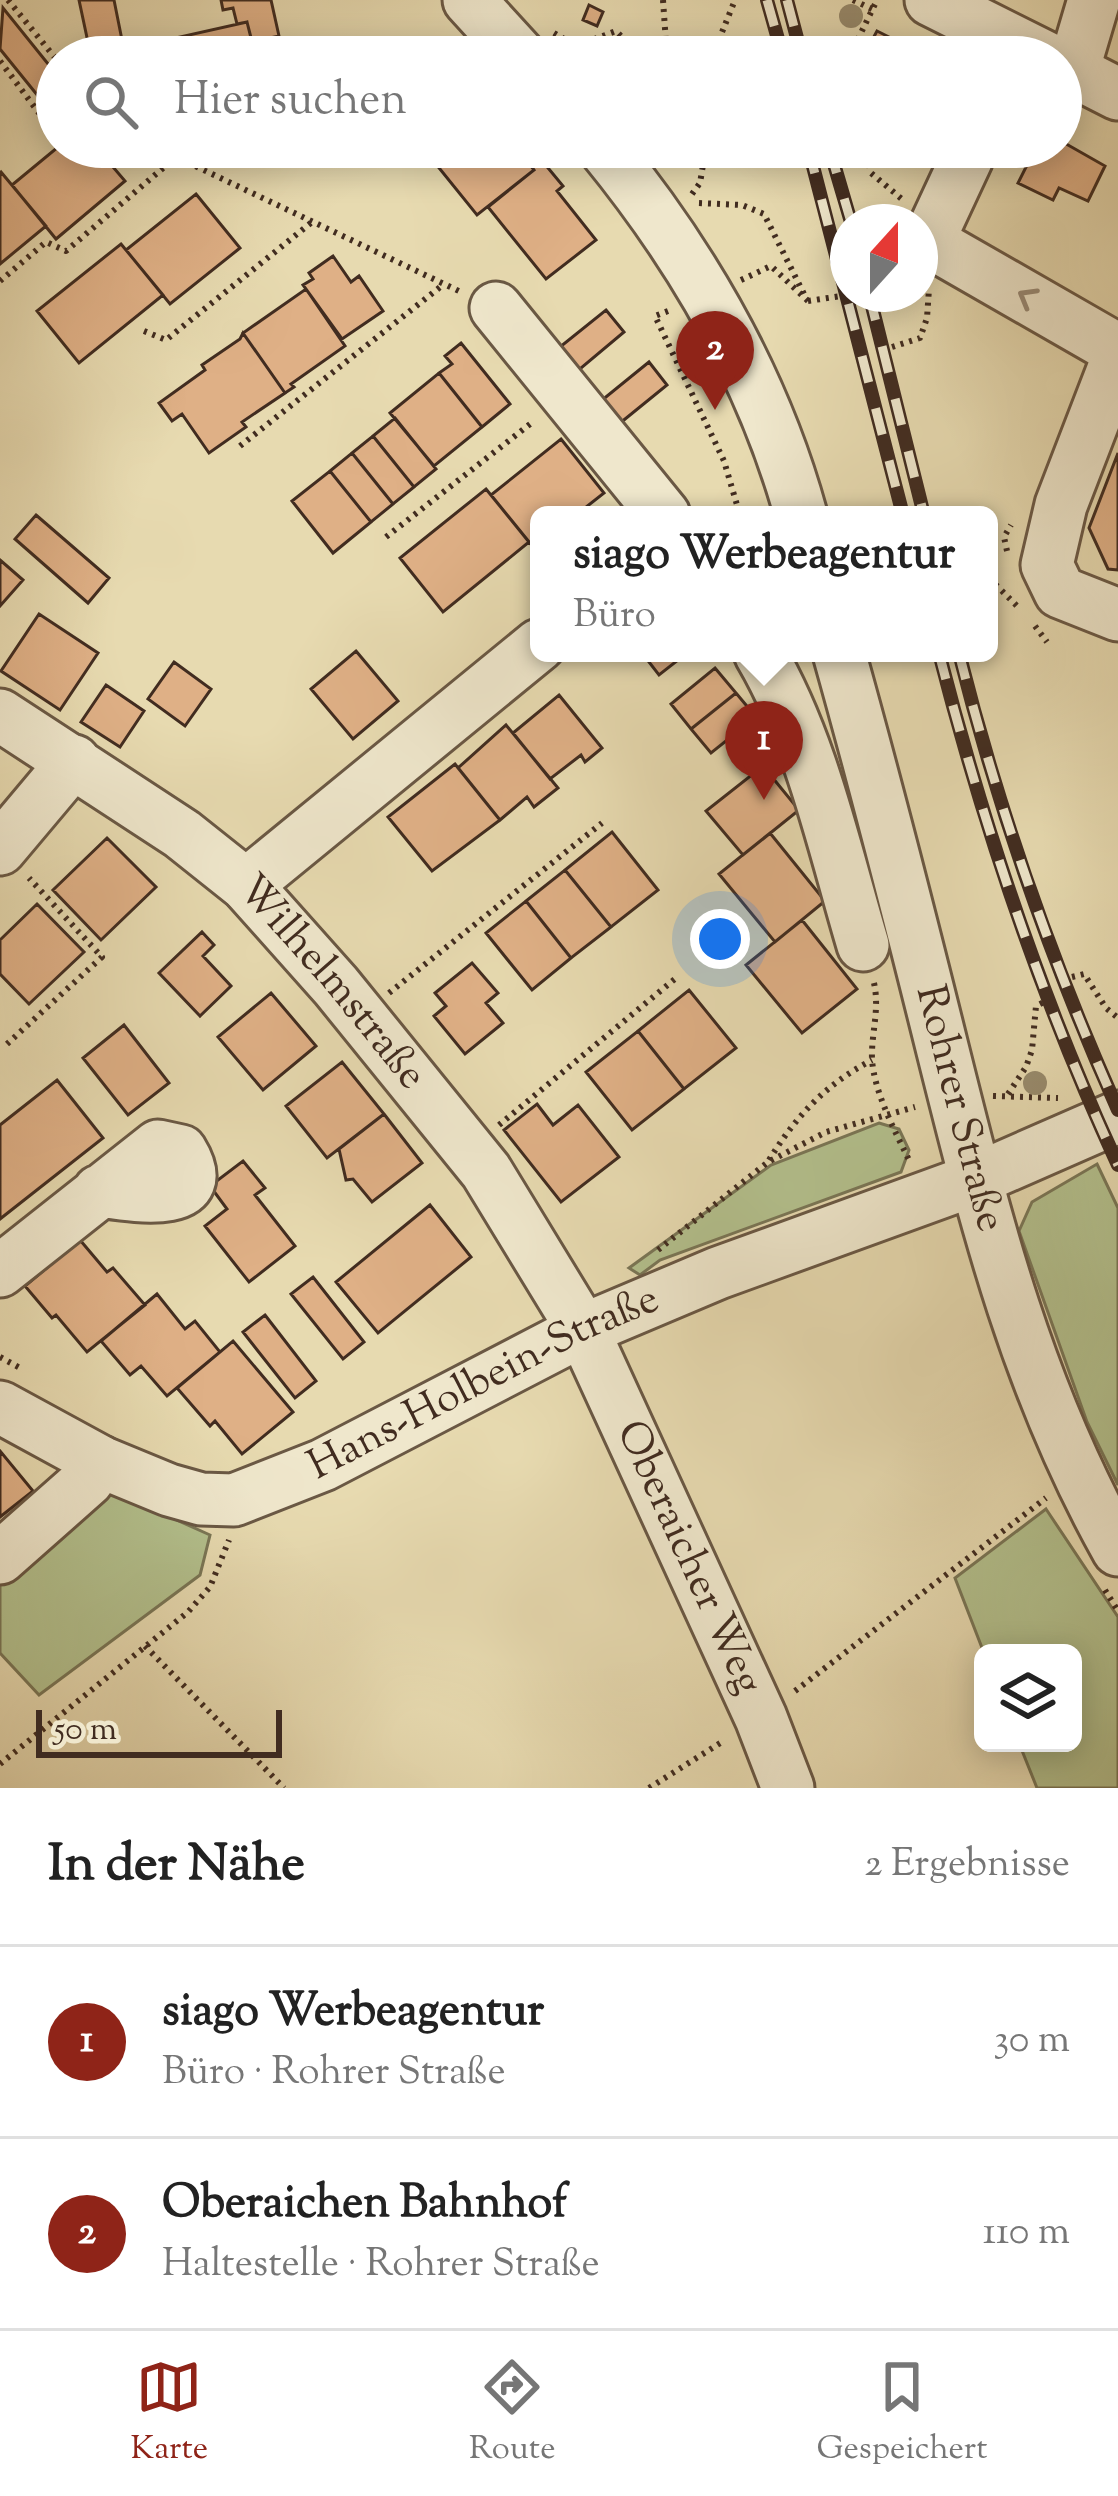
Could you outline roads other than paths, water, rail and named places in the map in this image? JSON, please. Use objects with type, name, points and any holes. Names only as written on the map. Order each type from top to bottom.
[{"type":"street","points":[[469,0],[522,36]]},
{"type":"street","points":[[931,0],[1004,36]]},
{"type":"street","points":[[1075,36],[1094,0]]},
{"type":"street","points":[[1082,75],[1118,94]]},
{"type":"street","points":[[621,168],[657,212],[710,296],[766,407],[785,506]]},
{"type":"street","points":[[962,168],[933,231],[932,263],[1118,353],[1061,505],[1047,565],[1060,592],[1118,615]]},
{"type":"street","points":[[496,308],[657,506]]},
{"type":"street","points":[[246,885],[530,652]]},
{"type":"street","name":"Rohrer Straße","points":[[765,662],[786,702],[811,772],[862,945]]},
{"type":"street","name":"Rohrer Straße","points":[[841,662],[974,1180],[1026,1352],[1077,1473],[1118,1550]]},
{"type":"street","name":"Wilhelmstraße","points":[[0,716],[182,834],[246,885],[469,1149],[547,1265],[584,1330]]},
{"type":"street","points":[[1,848],[74,761]]},
{"type":"street","name":"Hans-Holbein-Straße","points":[[20,1394],[101,1462],[201,1499],[234,1500],[323,1465],[584,1330],[718,1273],[974,1180],[1118,1117]]},
{"type":"street","points":[[0,1271],[99,1191]]},
{"type":"street","name":"Oberaicher Weg","points":[[584,1330],[761,1718],[788,1788]]},
{"type":"street","points":[[0,1558],[87,1481],[101,1462]]},
{"type":"railway","points":[[767,0],[777,36]]},
{"type":"railway","points":[[787,0],[796,36]]},
{"type":"railway","points":[[813,168],[901,506]]},
{"type":"railway","points":[[835,168],[846,204]]},
{"type":"railway","points":[[873,312],[922,506]]},
{"type":"railway","points":[[941,662],[1017,913],[1064,1040],[1118,1165]]},
{"type":"railway","points":[[961,662],[1029,885],[1118,1110]]},
{"type":"place","name":"Oberaichen Bahnhof","points":[[715,410]]},
{"type":"place","name":"siago Werbeagentur","points":[[764,800]]}]
